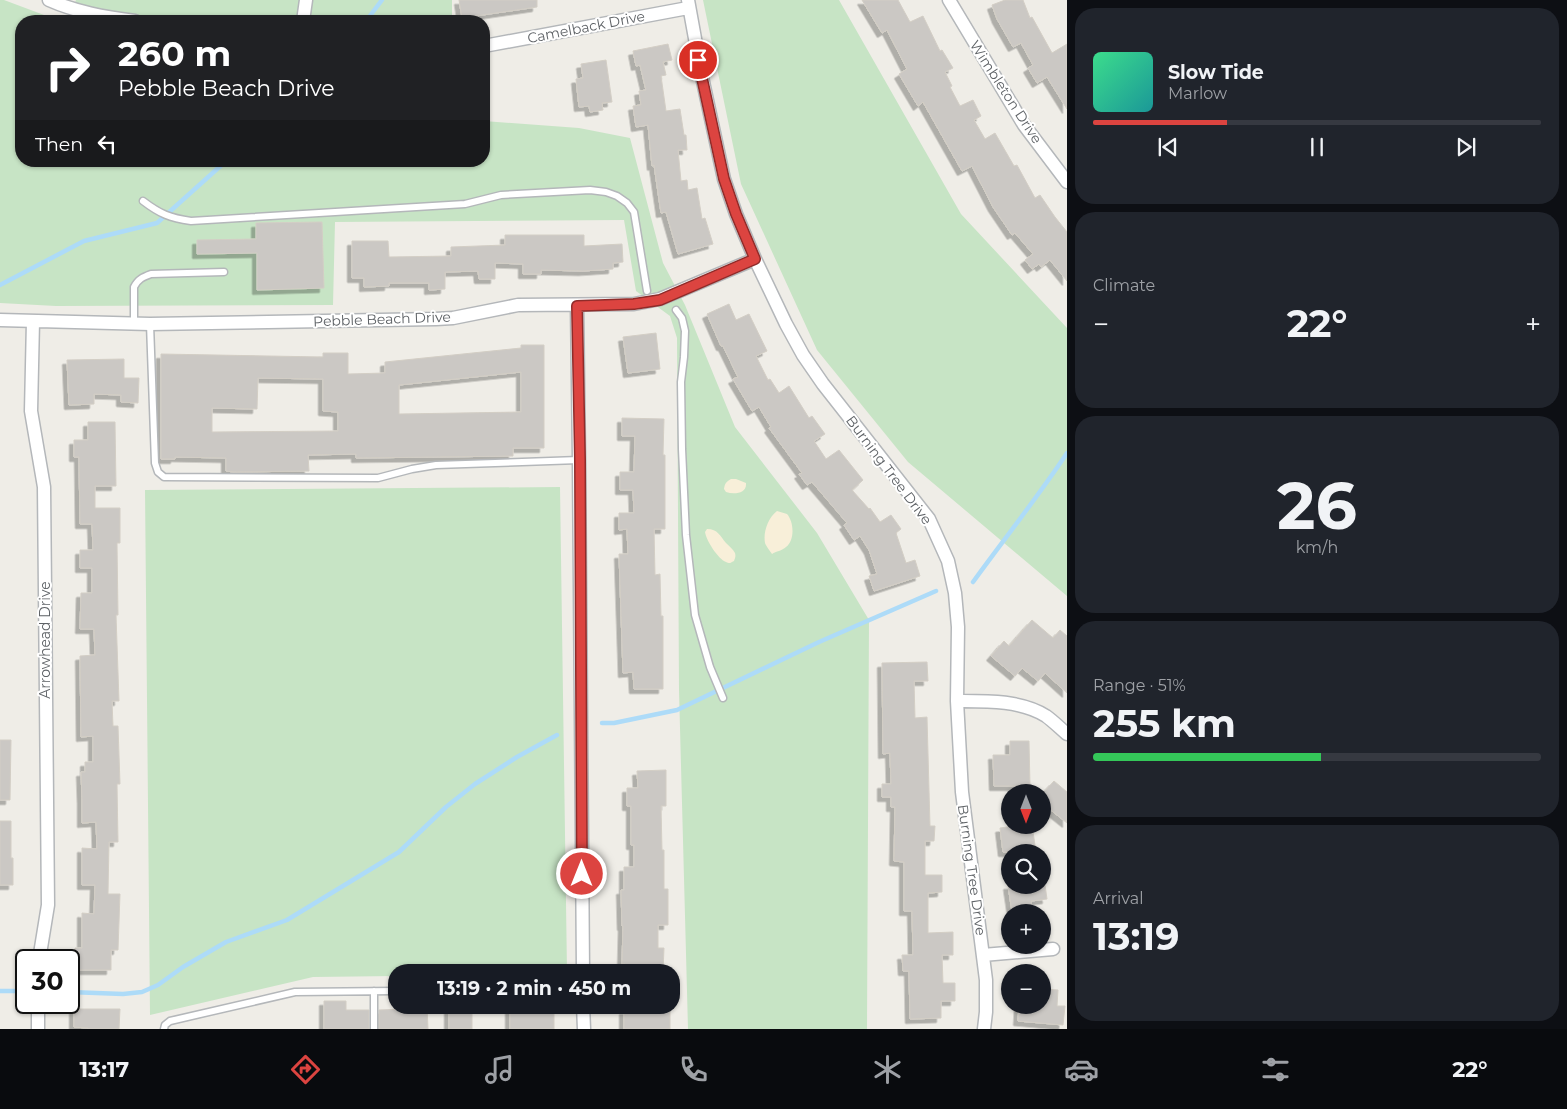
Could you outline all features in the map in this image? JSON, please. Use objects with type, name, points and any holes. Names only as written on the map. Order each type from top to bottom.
[{"type":"street","points":[[49,0],[66,8],[95,15]]},
{"type":"street","points":[[304,15],[306,0]]},
{"type":"street","name":"Wimbleton Drive","points":[[949,0],[1024,125],[1067,182]]},
{"type":"street","name":"Camelback Drive","points":[[490,45],[688,4]]},
{"type":"street","name":"Burning Tree Drive","points":[[688,4],[724,179],[755,259],[803,355],[823,384],[929,519],[948,561],[955,594],[958,628],[958,701],[962,792],[986,980],[984,1029]]},
{"type":"street","name":"Pebble Beach Drive","points":[[0,320],[150,324],[436,319],[454,318],[518,305],[577,306],[634,304],[660,300],[755,259]]},
{"type":"street","points":[[577,306],[580,460],[583,964]]},
{"type":"street","name":"Arrowhead Drive","points":[[33,321],[31,411],[44,487],[48,905],[41,949]]},
{"type":"street","points":[[958,701],[997,701],[1021,706],[1044,715],[1067,734]]},
{"type":"street","points":[[983,955],[1054,949]]},
{"type":"street","points":[[38,1014],[38,1029]]},
{"type":"street","points":[[583,1014],[584,1029]]},
{"type":"lane","points":[[143,201],[159,213],[176,219],[191,221],[466,204],[501,194],[590,190],[606,192],[627,202],[634,212],[647,290]]},
{"type":"lane","points":[[134,324],[134,287],[143,277],[151,274],[224,272]]},
{"type":"lane","points":[[676,310],[682,318],[685,331],[681,382],[682,450],[686,535],[695,615],[710,667],[723,698]]},
{"type":"lane","points":[[150,324],[155,463],[158,472],[164,477],[378,478],[436,465],[580,460]]},
{"type":"lane","points":[[164,1029],[165,1025],[170,1021],[295,992],[388,991]]},
{"type":"lane","points":[[374,992],[374,1029]]},
{"type":"green space","points":[[0,0],[44,15],[15,15],[15,167],[490,167],[490,121],[579,128],[630,138],[663,263],[685,305],[735,427],[817,533],[869,620],[867,1029],[688,1029],[679,690],[677,338],[670,316],[636,291],[624,220],[335,222],[333,305],[56,306],[0,303]]},
{"type":"green space","points":[[76,0],[452,0],[452,15],[70,15]]},
{"type":"green space","points":[[703,0],[839,0],[961,214],[1067,328],[1067,596],[908,462],[817,350],[741,184]]},
{"type":"green space","points":[[560,487],[567,964],[388,964],[388,976],[313,977],[150,1015],[145,490]]},
{"type":"sand","points":[[731,479],[746,483],[745,489],[737,493],[726,492],[724,489],[725,485]]},
{"type":"sand","points":[[777,511],[787,514],[793,531],[789,544],[772,554],[765,543],[765,534],[769,521]]},
{"type":"sand","points":[[707,529],[711,529],[720,535],[733,550],[735,553],[734,561],[727,563],[716,553],[706,535]]},
{"type":"building","points":[[459,0],[537,0],[537,7],[482,15],[462,15]]},
{"type":"building","points":[[862,0],[898,0],[910,22],[923,16],[940,51],[942,50],[953,68],[945,72],[960,106],[973,100],[981,116],[974,120],[985,139],[995,133],[1014,166],[1017,165],[1035,198],[1040,195],[1067,232],[1067,281],[1050,260],[1041,267],[1039,264],[1032,269],[1025,260],[1033,254],[1015,233],[1012,235],[993,207],[972,166],[962,171],[923,102],[918,106],[899,74],[907,69],[887,30],[882,33]]},
{"type":"building","points":[[1005,0],[1023,0],[1030,18],[1032,17],[1052,53],[1067,44],[1067,109],[1047,77],[1037,83],[1028,68],[1033,65],[1021,43],[1013,47],[997,19],[992,5]]},
{"type":"building","points":[[668,44],[672,60],[663,62],[666,75],[661,76],[666,111],[680,109],[684,135],[686,135],[687,150],[678,150],[681,181],[687,180],[688,190],[697,188],[702,219],[705,218],[713,244],[678,254],[666,212],[661,213],[654,165],[652,166],[648,125],[636,127],[633,106],[641,105],[639,91],[646,90],[640,65],[636,66],[633,51]]},
{"type":"building","points":[[606,60],[612,102],[602,103],[603,110],[590,112],[589,106],[579,107],[576,79],[583,78],[581,64]]},
{"type":"building","points":[[322,222],[324,288],[257,290],[257,253],[197,254],[197,240],[256,239],[256,223]]},
{"type":"building","points":[[505,235],[584,235],[584,246],[622,244],[623,262],[613,263],[613,269],[583,271],[541,270],[541,274],[523,274],[523,264],[495,263],[495,279],[479,279],[478,271],[445,272],[445,289],[429,290],[429,283],[389,283],[389,286],[364,287],[364,278],[352,278],[352,241],[388,241],[389,257],[451,256],[451,247],[505,245]]},
{"type":"building","points":[[729,304],[736,320],[749,314],[767,351],[756,356],[768,380],[770,379],[779,393],[789,386],[809,418],[812,416],[825,434],[814,441],[826,459],[839,450],[863,480],[852,490],[870,508],[880,522],[891,515],[901,529],[896,533],[906,563],[915,560],[920,576],[874,591],[869,576],[877,574],[869,550],[860,536],[854,540],[844,525],[847,523],[812,482],[807,485],[799,474],[802,473],[769,428],[771,427],[759,407],[752,411],[733,379],[738,377],[723,346],[721,346],[707,314]]},
{"type":"building","points":[[656,333],[660,369],[628,373],[623,337]]},
{"type":"building","points":[[521,345],[544,345],[544,448],[513,448],[513,456],[356,458],[356,454],[308,455],[309,471],[233,472],[226,471],[226,458],[175,457],[175,459],[161,459],[161,354],[323,357],[323,353],[348,353],[348,374],[385,373],[385,362],[521,348]],"holes":[[[521,372],[521,412],[399,414],[399,385]],[[258,378],[323,379],[323,411],[338,412],[338,431],[212,432],[212,408],[257,409]]]},
{"type":"building","points":[[124,359],[124,378],[139,378],[138,403],[121,402],[121,395],[94,394],[94,404],[69,405],[67,360]]},
{"type":"building","points":[[622,418],[664,419],[665,529],[654,529],[655,575],[660,574],[661,616],[663,616],[663,689],[634,689],[633,672],[623,673],[619,554],[628,554],[627,529],[619,530],[619,513],[634,513],[633,490],[620,490],[620,472],[634,472],[635,436],[622,436]]},
{"type":"building","points":[[88,422],[115,422],[116,486],[95,486],[95,508],[120,508],[120,543],[117,543],[118,615],[116,615],[119,701],[112,701],[113,726],[118,726],[120,784],[117,784],[118,842],[109,842],[108,894],[120,894],[118,950],[111,950],[111,970],[80,970],[80,949],[75,948],[82,948],[82,913],[94,914],[95,885],[82,885],[82,848],[97,849],[96,822],[82,823],[81,772],[85,772],[85,762],[93,762],[93,736],[81,737],[80,656],[95,655],[94,629],[80,629],[81,593],[92,593],[92,568],[80,568],[80,550],[93,550],[92,524],[80,524],[79,457],[74,457],[74,440],[88,440]]},
{"type":"building","points":[[1032,620],[1053,638],[1060,630],[1067,636],[1067,693],[1045,673],[1038,681],[1022,668],[1015,676],[991,656],[1004,641],[1009,646]]},
{"type":"building","points":[[927,662],[928,681],[914,681],[915,718],[927,717],[930,826],[935,826],[934,841],[925,841],[925,875],[942,875],[942,892],[928,893],[928,933],[953,932],[953,955],[942,955],[943,983],[955,983],[955,1001],[941,1001],[941,1018],[910,1019],[909,971],[903,971],[902,955],[913,955],[912,911],[904,911],[904,862],[894,861],[895,807],[891,807],[891,797],[882,797],[882,784],[891,784],[890,753],[883,754],[882,663]]},
{"type":"building","points":[[0,740],[11,740],[10,800],[0,800]]},
{"type":"building","points":[[1010,741],[1029,741],[1030,784],[1001,784],[1001,786],[994,786],[993,755],[1010,755]]},
{"type":"building","points":[[666,770],[666,806],[661,806],[664,889],[668,889],[668,925],[658,925],[658,948],[664,948],[663,964],[622,964],[623,926],[621,890],[624,890],[624,867],[634,867],[634,845],[631,845],[631,806],[627,806],[627,788],[638,788],[637,771]]},
{"type":"building","points":[[1054,781],[1067,792],[1067,823],[1051,810],[1051,784]]},
{"type":"building","points":[[0,821],[11,821],[13,885],[0,885]]},
{"type":"building","points":[[1000,828],[1001,834],[1033,834],[1035,844],[1002,844]]},
{"type":"building","points":[[1009,894],[1046,894],[1047,899],[1031,901],[1031,904],[1011,904]]},
{"type":"building","points":[[1051,990],[1058,990],[1057,1006],[1065,1006],[1063,1025],[1018,1021],[1018,1014],[1051,1014]]},
{"type":"building","points":[[324,1001],[346,1001],[346,1010],[369,1010],[369,1029],[324,1029]]},
{"type":"building","points":[[80,1009],[120,1009],[119,1029],[74,1027],[74,1014],[80,1014]]},
{"type":"building","points":[[379,1010],[388,1010],[388,1014],[427,1014],[428,1029],[379,1029]]},
{"type":"building","points":[[449,1014],[472,1014],[472,1029],[449,1029]]},
{"type":"building","points":[[510,1014],[554,1014],[554,1029],[510,1029]]},
{"type":"building","points":[[624,1014],[670,1014],[670,1029],[624,1029]]},
{"type":"waterway","points":[[371,15],[382,0]]},
{"type":"waterway","points":[[0,285],[84,241],[157,223],[219,167]]},
{"type":"waterway","points":[[973,582],[1067,453]]},
{"type":"waterway","points":[[602,723],[614,723],[677,710],[819,642],[936,591]]},
{"type":"waterway","points":[[80,992],[123,994],[142,992],[158,985],[183,967],[226,942],[287,920],[399,852],[446,807],[475,784],[517,757],[557,735]]},
{"type":"waterway","points":[[0,991],[15,991]]},
{"type":"route","points":[[582,874],[580,460],[577,306],[634,304],[660,300],[755,259],[724,179],[698,60]]}]
